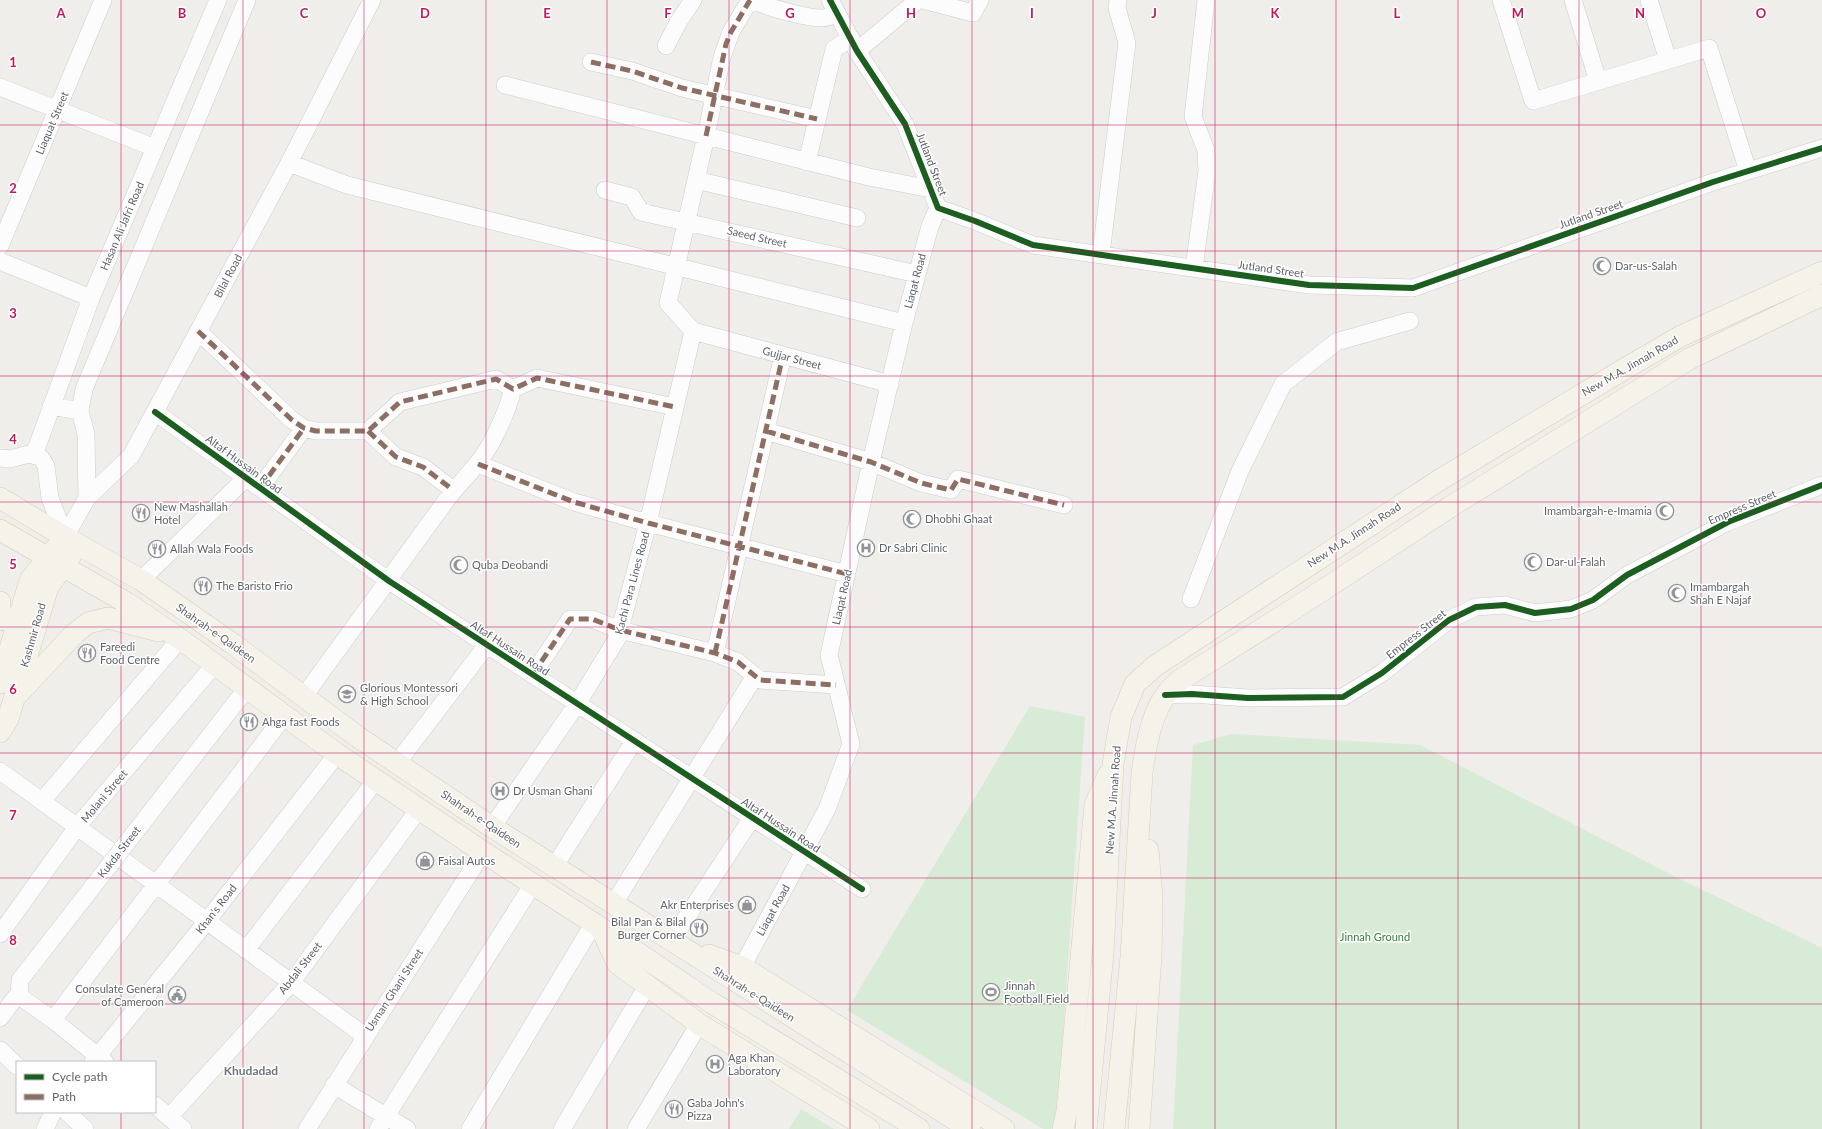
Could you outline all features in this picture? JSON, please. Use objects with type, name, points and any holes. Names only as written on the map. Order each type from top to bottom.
[{"type":"main road","name":"New M.A. Jinnah Road","points":[[1086,1129],[1103,953],[1113,764],[1121,717],[1135,684],[1155,666],[1438,480],[1681,336],[1822,272]]},
{"type":"main road","points":[[1114,1129],[1131,957],[1142,773],[1145,750],[1154,715],[1166,695],[1180,680],[1294,610],[1450,507],[1641,388],[1689,359],[1822,295]]},
{"type":"main road","name":"Shahrah-e-Qaideen","points":[[0,498],[141,580],[233,644],[358,737],[492,827],[671,942],[970,1129]]},
{"type":"main road","points":[[0,530],[94,585],[128,603],[215,664],[337,754],[483,852],[598,926],[712,1003],[919,1129]]},
{"type":"main road","points":[[55,562],[72,541]]},
{"type":"main road","name":"Kashmir Road","points":[[0,683],[30,580],[55,562]]},
{"type":"main road","name":"Kashmir Road","points":[[0,732],[8,719],[15,699],[55,562]]},
{"type":"main road","points":[[15,699],[75,632],[88,623],[108,618],[148,628],[180,639]]},
{"type":"main road","points":[[1063,1129],[1067,1111],[1095,805],[1113,764]]},
{"type":"main road","points":[[1139,1129],[1151,956],[1152,904],[1142,773]]},
{"type":"main road","points":[[598,926],[617,963],[647,986],[699,1024],[869,1129]]},
{"type":"main road","points":[[671,942],[742,967],[1004,1129]]},
{"type":"street","name":"Liaquat Street","points":[[0,246],[103,0]]},
{"type":"street","name":"Hasan Ali Jafri Road","points":[[34,455],[91,298],[218,0]]},
{"type":"street","points":[[87,498],[86,434],[80,411],[84,389],[247,0]]},
{"type":"street","name":"Bilal Road","points":[[72,541],[87,498],[131,456],[289,163],[372,0]]},
{"type":"street","points":[[666,46],[679,20],[693,0]]},
{"type":"street","points":[[693,331],[668,303],[726,44],[731,32],[750,0],[765,6],[822,18],[834,7]]},
{"type":"street","points":[[807,162],[834,49],[854,45],[918,0]]},
{"type":"street","points":[[923,0],[972,13],[980,0]]},
{"type":"street","points":[[1101,254],[1127,43],[1117,8],[1118,0]]},
{"type":"street","points":[[1194,268],[1207,171],[1206,150],[1193,117],[1206,0]]},
{"type":"street","points":[[1501,0],[1533,101],[1709,48],[1748,171]]},
{"type":"street","points":[[1573,0],[1598,82]]},
{"type":"street","points":[[1649,0],[1668,60]]},
{"type":"street","name":"Jutland Street","points":[[834,7],[854,45],[905,124],[938,208],[1033,245],[1309,285],[1413,288],[1713,182],[1822,148]]},
{"type":"street","points":[[591,62],[632,71],[682,88],[818,119]]},
{"type":"street","points":[[505,85],[807,162],[869,177],[931,189]]},
{"type":"street","points":[[0,87],[155,148]]},
{"type":"street","points":[[289,163],[347,185],[904,323]]},
{"type":"street","points":[[696,180],[857,218]]},
{"type":"street","name":"Saeed Street","points":[[605,190],[632,197],[641,212],[687,221],[917,274]]},
{"type":"street","name":"Liaqat Road","points":[[742,967],[828,810],[851,744],[829,655],[871,462],[904,323],[930,226],[938,208]]},
{"type":"street","points":[[0,261],[91,298]]},
{"type":"street","points":[[1191,599],[1240,471],[1283,384],[1336,342],[1410,321]]},
{"type":"street","points":[[198,331],[292,420],[304,428],[316,431],[368,431],[400,402],[496,378],[513,389]]},
{"type":"street","name":"Gujjar Street","points":[[693,331],[890,384]]},
{"type":"street","name":"Kachi Para Lines Road","points":[[492,827],[577,704],[618,637],[648,523],[693,331]]},
{"type":"street","points":[[715,652],[783,355]]},
{"type":"street","points":[[513,389],[537,378],[675,407]]},
{"type":"street","points":[[304,696],[390,581],[453,490],[478,464],[498,430],[509,406],[513,389]]},
{"type":"street","points":[[51,406],[80,411]]},
{"type":"street","name":"Altaf Hussain Road","points":[[155,412],[390,581],[862,889]]},
{"type":"street","points":[[260,488],[304,428]]},
{"type":"street","points":[[368,431],[396,457],[423,467],[453,490]]},
{"type":"street","points":[[766,431],[871,462],[921,483],[951,490],[958,479],[1064,505]]},
{"type":"street","points":[[0,458],[10,459],[25,454],[40,457],[46,466],[50,498],[72,541]]},
{"type":"street","points":[[478,464],[574,502],[648,523],[847,574]]},
{"type":"street","points":[[141,580],[246,478]]},
{"type":"street","name":"Empress Street","points":[[1166,695],[1192,694],[1248,698],[1343,696],[1382,673],[1453,618],[1476,606],[1505,605],[1535,613],[1571,609],[1593,600],[1627,575],[1728,522],[1822,485]]},
{"type":"street","points":[[533,674],[570,619],[592,619],[620,630],[715,652],[738,662],[760,680],[836,685]]},
{"type":"street","points":[[42,801],[180,639]]},
{"type":"street","points":[[397,763],[488,645]]},
{"type":"street","name":"Molani Street","points":[[0,934],[77,827],[215,664]]},
{"type":"street","points":[[613,905],[755,676]]},
{"type":"street","name":"Kukda Street","points":[[19,996],[20,980],[247,688]]},
{"type":"street","points":[[53,1020],[285,716]]},
{"type":"street","points":[[554,867],[634,741]]},
{"type":"street","name":"Khan's Road","points":[[99,1060],[337,754]]},
{"type":"street","points":[[0,771],[365,1036]]},
{"type":"street","points":[[246,950],[376,780]]},
{"type":"street","name":"Abdali Street","points":[[169,1117],[291,982],[419,809]]},
{"type":"street","points":[[671,942],[752,818]]},
{"type":"street","name":"Usman Ghani Street","points":[[307,1129],[483,852]]},
{"type":"street","points":[[382,1122],[533,884]]},
{"type":"street","points":[[470,1129],[598,926]]},
{"type":"street","points":[[562,1129],[647,986]]},
{"type":"street","points":[[0,1018],[15,998],[19,996],[53,1020],[99,1060]]},
{"type":"street","points":[[636,1129],[699,1024]]},
{"type":"street","points":[[0,1050],[16,1065]]},
{"type":"street","points":[[334,1085],[382,1122],[407,1129]]},
{"type":"street","points":[[156,1106],[183,1129]]},
{"type":"street","points":[[44,1129],[52,1113]]},
{"type":"street","points":[[68,1113],[85,1129]]},
{"type":"green space","points":[[1030,706],[1085,717],[1059,1090],[1059,1113],[1051,1129],[1043,1129],[847,1010]]},
{"type":"green space","name":"Jinnah Ground","points":[[1232,734],[1420,745],[1676,877],[1822,948],[1822,1129],[1173,1129],[1193,745]]},
{"type":"green space","points":[[801,1109],[834,1129],[789,1129]]},
{"type":"marked path","points":[[706,136],[726,44],[731,32],[750,0]]},
{"type":"marked path","points":[[591,62],[632,71],[682,88],[817,119]]},
{"type":"marked path","points":[[198,331],[292,420],[304,428],[316,431],[368,431],[400,402],[496,379],[513,389],[537,378],[675,407]]},
{"type":"marked path","points":[[715,653],[783,355]]},
{"type":"marked path","points":[[260,488],[304,428]]},
{"type":"marked path","points":[[368,431],[396,457],[423,467],[453,490]]},
{"type":"marked path","points":[[766,431],[871,462],[921,483],[951,490],[958,479],[1064,505]]},
{"type":"marked path","points":[[478,464],[574,502],[648,523],[847,574]]},
{"type":"marked path","points":[[533,674],[570,619],[592,619],[620,630],[715,653],[738,662],[760,680],[836,685]]},
{"type":"cycle path","points":[[830,0],[857,51],[905,124],[938,208],[975,221],[1033,245],[1309,285],[1413,288],[1713,182],[1822,148]]},
{"type":"cycle path","points":[[155,412],[389,581],[862,889]]},
{"type":"cycle path","points":[[1165,695],[1192,694],[1248,698],[1343,697],[1382,673],[1449,620],[1476,607],[1505,605],[1535,613],[1571,609],[1593,600],[1627,575],[1728,522],[1822,485]]},
{"type":"place","name":"Dar-us-Salah","points":[[1602,266]]},
{"type":"place","name":"Imambargah-e-Imamia","points":[[1665,511]]},
{"type":"place","name":"New Mashallah Hotel","points":[[141,513]]},
{"type":"place","name":"Dhobhi Ghaat","points":[[912,519]]},
{"type":"place","name":"Dr Sabri Clinic","points":[[866,548]]},
{"type":"place","name":"Allah Wala Foods","points":[[157,549]]},
{"type":"place","name":"Dar-ul-Falah","points":[[1533,562]]},
{"type":"place","name":"Quba Deobandi","points":[[459,565]]},
{"type":"place","name":"The Baristo Frio","points":[[203,586]]},
{"type":"place","name":"Imambargah Shah E Najaf","points":[[1677,593]]},
{"type":"place","name":"Fareedi Food Centre","points":[[87,653]]},
{"type":"place","name":"Glorious Montessori & High School","points":[[347,694]]},
{"type":"place","name":"Ahga fast Foods","points":[[249,722]]},
{"type":"place","name":"Dr Usman Ghani","points":[[500,791]]},
{"type":"place","name":"Faisal Autos","points":[[425,861]]},
{"type":"place","name":"Akr Enterprises","points":[[747,905]]},
{"type":"place","name":"Bilal Pan & Bilal Burger Corner","points":[[699,928]]},
{"type":"place","name":"Jinnah Football Field","points":[[991,992]]},
{"type":"place","name":"Consulate General of Cameroon","points":[[177,995]]},
{"type":"place","name":"Aga Khan Laboratory","points":[[715,1064]]},
{"type":"place","name":"Gaba John's Pizza","points":[[674,1109]]},
{"type":"district","name":"Khudadad","points":[[251,1071]]}]
